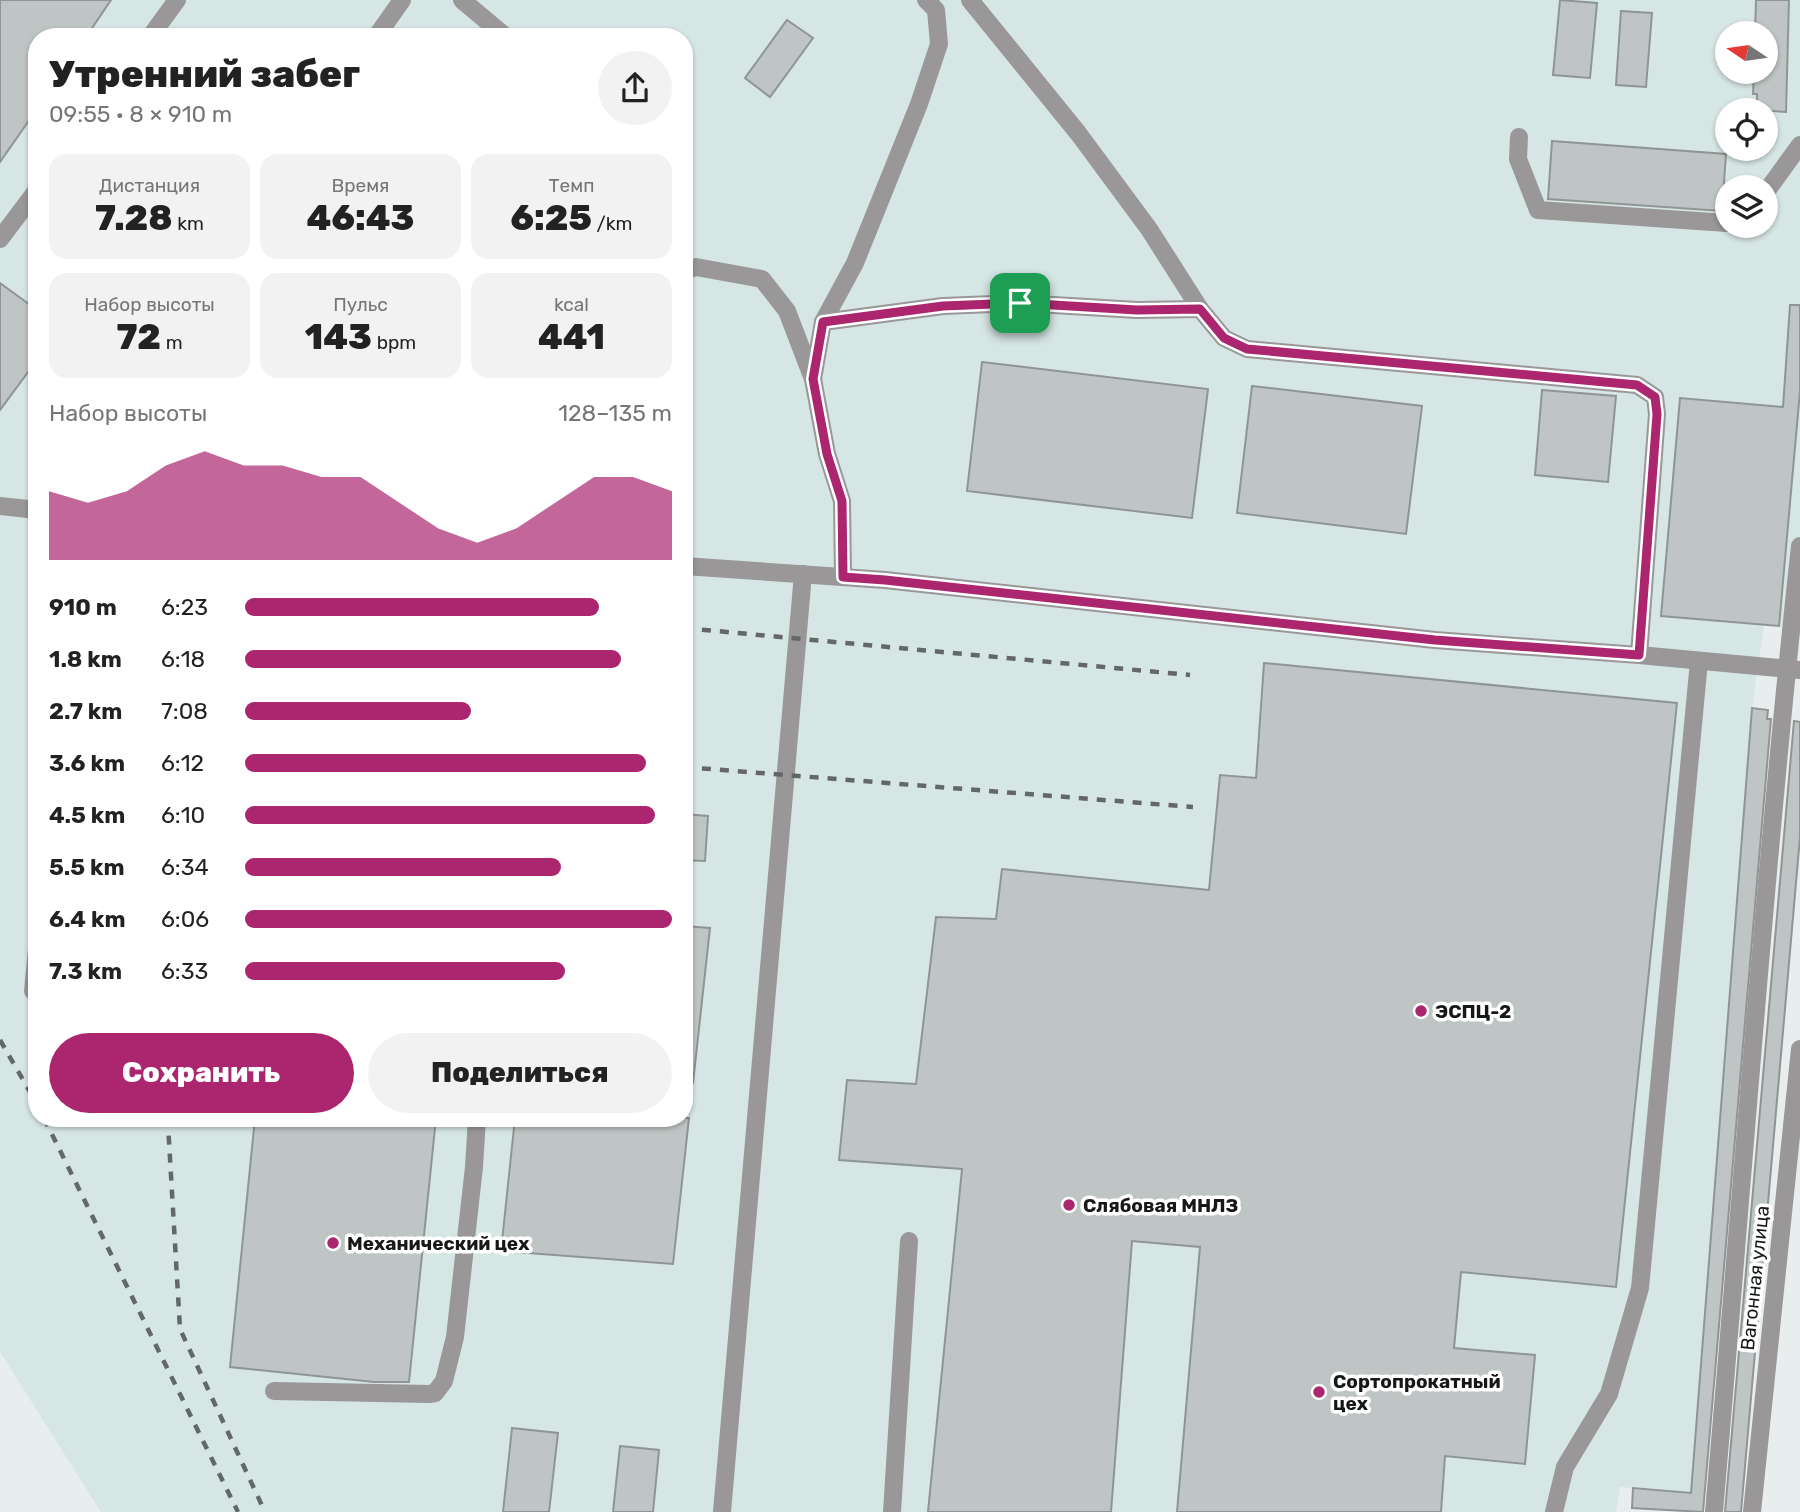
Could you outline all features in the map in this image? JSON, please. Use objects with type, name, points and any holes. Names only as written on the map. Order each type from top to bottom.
[{"type":"street","points":[[157,28],[177,0]]},
{"type":"street","points":[[382,28],[402,0]]},
{"type":"street","points":[[462,0],[495,28]]},
{"type":"street","points":[[813,379],[823,322],[855,262],[919,104],[939,44],[936,10],[926,0]]},
{"type":"street","points":[[970,0],[1078,134],[1141,218],[1200,309],[1224,338],[1247,349],[1637,385],[1655,397],[1657,414],[1639,655]]},
{"type":"street","points":[[1520,137],[1518,159],[1538,209],[1715,222]]},
{"type":"street","points":[[1778,175],[1800,145]]},
{"type":"street","points":[[0,239],[28,202]]},
{"type":"street","points":[[693,268],[761,279],[787,311],[813,379],[827,454],[842,501],[843,577]]},
{"type":"street","points":[[823,322],[943,306],[1020,303],[1137,310],[1200,309]]},
{"type":"street","points":[[0,506],[28,509]]},
{"type":"street","points":[[1714,1512],[1751,1096],[1772,818],[1793,670],[1800,546]]},
{"type":"street","points":[[693,567],[885,580],[1435,640],[1793,670]]},
{"type":"street","points":[[722,1512],[803,574]]},
{"type":"street","points":[[1554,1512],[1565,1467],[1609,1394],[1640,1288],[1699,661]]},
{"type":"street","name":"Вагонная улица","points":[[1752,1512],[1800,1049]]},
{"type":"street","points":[[274,1391],[429,1394],[441,1388],[455,1337],[476,1127]]},
{"type":"street","points":[[892,1512],[909,1241]]},
{"type":"shaded area","points":[[0,0],[1800,0],[1800,628],[1764,625],[1752,708],[1692,1493],[1620,1487],[1616,1512],[101,1512],[0,1352]]},
{"type":"building","points":[[0,0],[111,0],[92,28],[28,28],[28,122],[0,162]]},
{"type":"building","points":[[1560,0],[1597,3],[1590,78],[1553,75]]},
{"type":"building","points":[[1756,0],[1789,0],[1786,112],[1778,111],[1778,98],[1757,98],[1757,94],[1753,94],[1753,84],[1778,84],[1778,21],[1755,21]]},
{"type":"building","points":[[1621,11],[1652,13],[1646,87],[1616,85]]},
{"type":"building","points":[[787,20],[813,38],[770,97],[745,78]]},
{"type":"building","points":[[1552,141],[1715,153],[1715,161],[1726,161],[1725,175],[1715,175],[1715,211],[1548,199]]},
{"type":"building","points":[[0,283],[28,303],[28,372],[0,410]]},
{"type":"building","points":[[1790,305],[1800,305],[1800,391],[1779,626],[1661,616],[1680,398],[1783,407]]},
{"type":"building","points":[[982,362],[1208,389],[1192,518],[967,491]]},
{"type":"building","points":[[1252,386],[1422,406],[1406,534],[1237,513]]},
{"type":"building","points":[[1542,390],[1616,396],[1608,482],[1535,475]]},
{"type":"building","points":[[1264,663],[1677,703],[1616,1287],[1461,1272],[1454,1348],[1535,1355],[1525,1464],[1445,1456],[1441,1512],[1177,1512],[1200,1247],[1132,1241],[1111,1512],[928,1512],[962,1169],[839,1160],[847,1080],[916,1084],[936,917],[996,919],[1002,869],[1209,890],[1220,775],[1256,778]]},
{"type":"building","points":[[1752,708],[1768,710],[1767,719],[1771,719],[1703,1512],[1632,1508],[1633,1488],[1691,1493]]},
{"type":"building","points":[[1794,721],[1800,722],[1800,837],[1741,1512],[1725,1512]]},
{"type":"building","points":[[693,815],[708,816],[705,861],[693,860]]},
{"type":"building","points":[[693,927],[710,928],[693,1083]]},
{"type":"building","name":"Механический цех","points":[[254,1127],[435,1127],[409,1382],[374,1382],[230,1367]]},
{"type":"building","points":[[514,1127],[688,1127],[673,1264],[501,1251]]},
{"type":"building","points":[[512,1428],[558,1433],[549,1512],[503,1512]]},
{"type":"building","points":[[620,1446],[659,1450],[653,1512],[613,1512]]},
{"type":"railway","points":[[693,629],[1190,675]]},
{"type":"railway","points":[[693,768],[1193,807]]},
{"type":"railway","points":[[0,1040],[28,1088]]},
{"type":"railway","points":[[48,1127],[238,1512]]},
{"type":"railway","points":[[168,1127],[180,1329],[265,1512]]},
{"type":"place","name":"ЭСПЦ-2","points":[[1421,1011]]},
{"type":"place","name":"Слябовая МНЛЗ","points":[[1069,1205]]},
{"type":"place","name":"Механический цех","points":[[333,1243]]},
{"type":"place","name":"Сортопрокатный цех","points":[[1319,1392]]},
{"type":"route","points":[[1020,303],[1137,310],[1200,309],[1224,338],[1247,349],[1637,385],[1646,390],[1655,397],[1657,414],[1639,655],[1435,640],[843,577],[842,501],[827,454],[813,379],[823,322],[943,306],[1020,303]]}]
